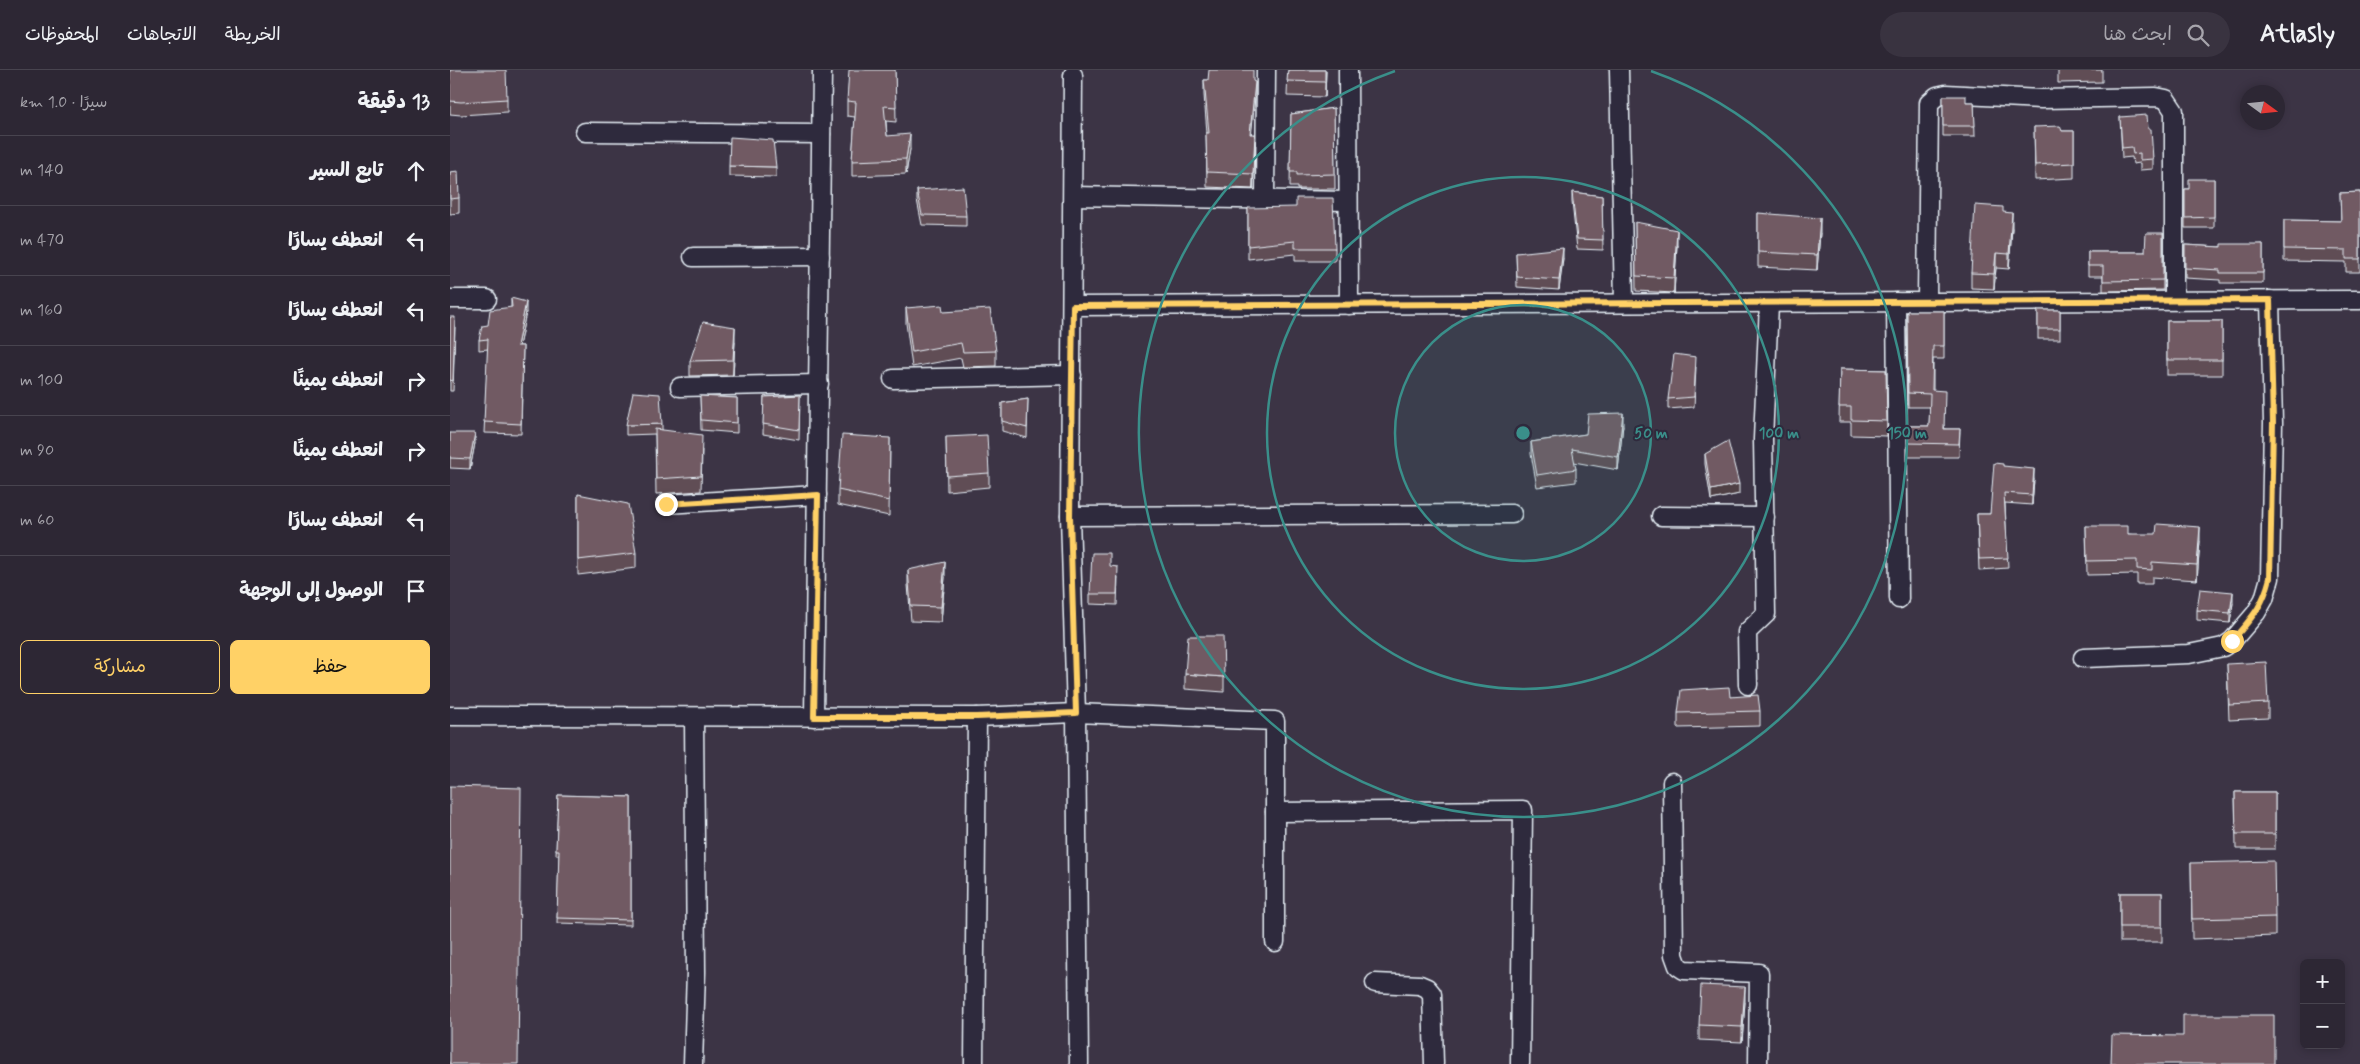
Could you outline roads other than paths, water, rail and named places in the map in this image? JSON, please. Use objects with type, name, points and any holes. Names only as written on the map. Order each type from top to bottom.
[{"type":"street","points":[[814,717],[822,70]]},
{"type":"street","points":[[1265,199],[1266,70]]},
{"type":"street","points":[[1348,70],[1347,201],[1349,305]]},
{"type":"street","points":[[1619,70],[1624,302]]},
{"type":"street","points":[[1073,75],[1073,306],[1070,516],[1076,713],[1079,1064]]},
{"type":"street","points":[[1927,302],[1929,103],[1938,96],[1946,94],[2041,99],[2156,97],[2166,99],[2174,110],[2174,300]]},
{"type":"street","points":[[584,132],[821,134]]},
{"type":"street","points":[[1073,196],[1347,201]]},
{"type":"street","points":[[693,257],[820,256]]},
{"type":"street","points":[[450,299],[487,299]]},
{"type":"street","points":[[2083,658],[2189,654],[2223,647],[2232,641],[2256,614],[2264,599],[2270,578],[2273,423],[2270,300]]},
{"type":"street","points":[[1073,306],[2360,300]]},
{"type":"street","points":[[1896,302],[1898,599]]},
{"type":"street","points":[[1748,685],[1748,632],[1766,614],[1764,439],[1769,304]]},
{"type":"street","points":[[893,379],[1072,375]]},
{"type":"street","points":[[680,387],[819,384]]},
{"type":"street","points":[[666,504],[818,495]]},
{"type":"street","points":[[1070,516],[1512,514]]},
{"type":"street","points":[[1661,516],[1765,516]]},
{"type":"street","points":[[450,716],[977,717],[1076,713],[1275,721],[1275,942]]},
{"type":"street","points":[[694,717],[696,972],[694,1064]]},
{"type":"street","points":[[974,1064],[977,717]]},
{"type":"street","points":[[1672,782],[1674,955],[1678,966],[1684,970],[1759,973],[1758,1064]]},
{"type":"street","points":[[1275,812],[1523,810],[1520,1064]]},
{"type":"street","points":[[1375,983],[1420,985],[1427,988],[1432,994],[1434,1064]]}]
